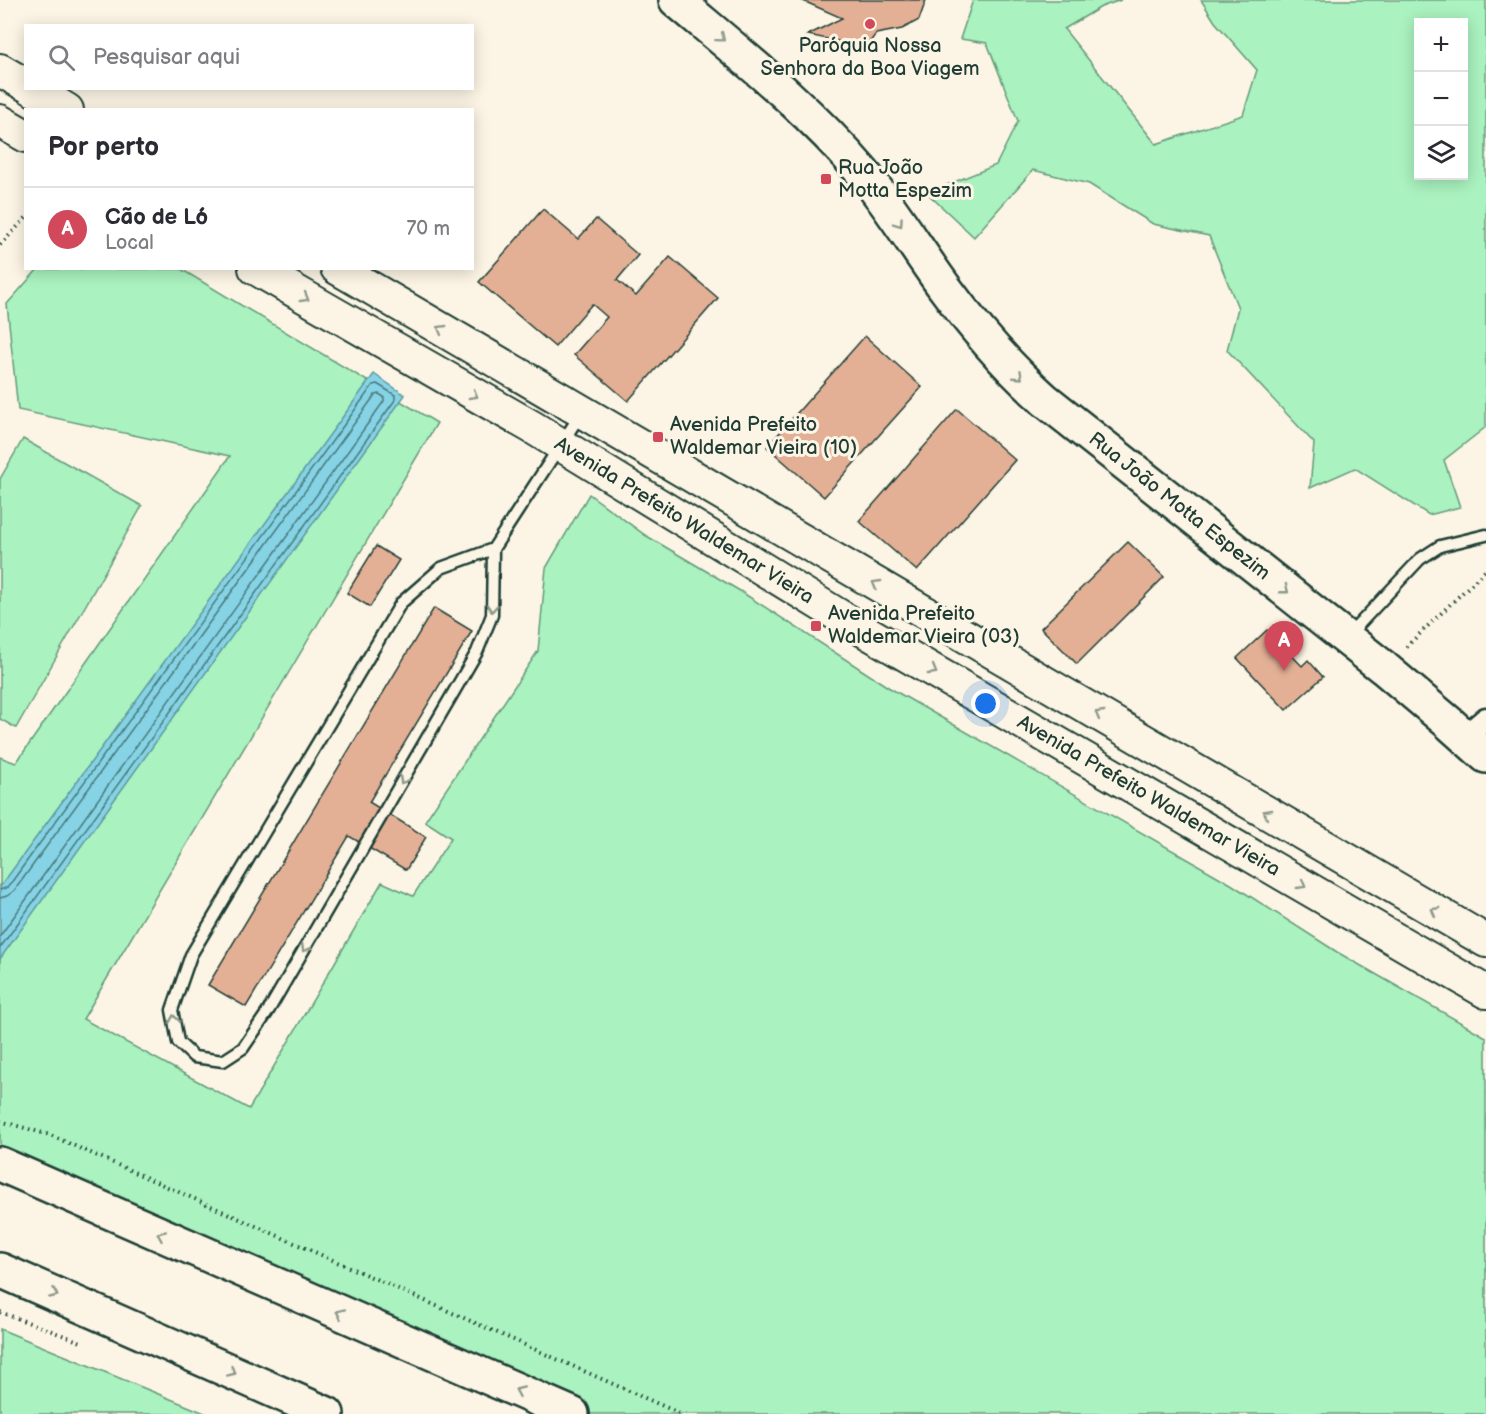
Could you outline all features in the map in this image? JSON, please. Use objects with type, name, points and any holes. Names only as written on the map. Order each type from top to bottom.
[{"type":"main road","name":"Rua João Motta Espezim","points":[[676,0],[788,95],[850,157],[952,296],[1010,368],[1053,406],[1384,668],[1479,737]]},
{"type":"main road","points":[[0,70],[24,84]]},
{"type":"main road","points":[[34,90],[64,108]]},
{"type":"main road","points":[[0,121],[24,135]]},
{"type":"main road","name":"Avenida Prefeito Waldemar Vieira","points":[[258,270],[560,444],[846,620],[1486,992]]},
{"type":"main road","name":"Avenida Prefeito Waldemar Vieira","points":[[341,270],[1486,940]]},
{"type":"main road","points":[[531,427],[550,394]]},
{"type":"main road","points":[[0,1164],[572,1414]]},
{"type":"main road","points":[[0,1270],[327,1414]]},
{"type":"lane","points":[[493,549],[441,568],[401,603],[191,955],[172,1010],[178,1042],[194,1057],[223,1061],[243,1048],[267,1013],[477,652],[492,615],[493,549],[582,412]]},
{"type":"lane","points":[[1346,638],[1420,559],[1440,546],[1486,535]]},
{"type":"path","points":[[0,245],[24,220]]},
{"type":"path","points":[[1384,668],[1486,570]]},
{"type":"path","points":[[0,1121],[50,1135],[681,1414]]},
{"type":"green space","points":[[973,0],[1121,0],[1101,7],[1064,29],[1156,144],[1243,115],[1257,70],[1215,22],[1201,0],[1486,0],[1486,427],[1444,460],[1460,507],[1429,515],[1355,468],[1310,488],[1314,443],[1227,350],[1238,308],[1209,236],[1153,224],[1089,184],[1033,170],[974,237],[927,193],[996,165],[1018,121],[987,43],[960,39]]},
{"type":"green space","points":[[37,270],[183,270],[437,423],[83,1019],[249,1109],[382,882],[413,896],[451,838],[425,821],[538,651],[546,568],[589,494],[645,535],[740,591],[888,687],[1231,884],[1337,952],[1486,1037],[1486,1414],[591,1414],[0,1150],[0,757],[16,763],[230,456],[18,410],[7,304]]},
{"type":"green space","points":[[23,439],[142,506],[16,728],[0,719],[0,479]]},
{"type":"green space","points":[[0,1329],[207,1414],[0,1414]]},
{"type":"water","points":[[374,374],[405,395],[0,959],[0,887]]},
{"type":"building","name":"Paróquia Nossa Senhora da Boa Viagem","points":[[801,0],[926,0],[919,20],[902,29],[876,34],[866,47],[808,35],[842,18]]},
{"type":"building","points":[[543,209],[578,239],[596,219],[638,255],[617,280],[636,296],[670,257],[718,298],[628,401],[574,355],[607,317],[592,304],[555,347],[479,282]]},
{"type":"building","points":[[865,336],[922,387],[824,497],[767,447]]},
{"type":"building","points":[[957,409],[1015,460],[917,571],[859,521]]},
{"type":"building","points":[[1128,542],[1164,577],[1077,664],[1041,628]]},
{"type":"building","points":[[376,546],[399,560],[370,607],[347,593]]},
{"type":"building","points":[[434,608],[472,631],[369,802],[426,837],[406,870],[349,836],[246,1007],[208,985]]},
{"type":"building","points":[[1267,630],[1302,666],[1308,660],[1323,677],[1286,710],[1237,658]]},
{"type":"place","name":"Paróquia Nossa Senhora da Boa Viagem","points":[[870,24]]},
{"type":"place","name":"Rua João Motta Espezim","points":[[826,179]]},
{"type":"place","name":"Avenida Prefeito Waldemar Vieira (10)","points":[[658,437]]},
{"type":"place","name":"Avenida Prefeito Waldemar Vieira (03)","points":[[816,626]]},
{"type":"place","name":"Cão de Ló","points":[[1284,671]]}]
